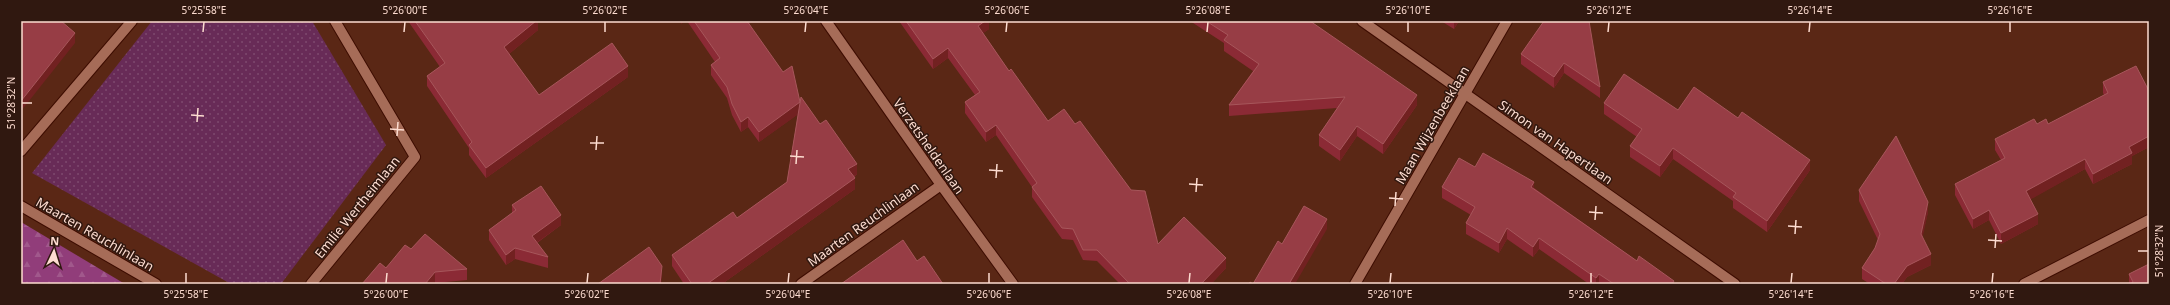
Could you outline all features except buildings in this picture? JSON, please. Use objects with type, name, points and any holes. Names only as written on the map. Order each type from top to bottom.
[{"type":"street","points":[[21,151],[132,21]]},
{"type":"street","name":"Emilie Wertheimlaan","points":[[311,284],[415,157],[335,21]]},
{"type":"street","name":"Verzetsheldenlaan","points":[[826,21],[940,185],[1013,284]]},
{"type":"street","name":"Simon van Hapertlaan","points":[[1362,21],[1735,284]]},
{"type":"street","name":"Maan Wijzenbeeklaan","points":[[1356,284],[1507,21]]},
{"type":"street","name":"Maarten Reuchlinlaan","points":[[802,284],[940,185]]},
{"type":"street","name":"Maarten Reuchlinlaan","points":[[21,206],[156,284]]},
{"type":"street","points":[[2024,284],[2149,220]]},
{"type":"green space","points":[[21,222],[125,284],[21,284]]},
{"type":"shaded area","points":[[152,21],[312,21],[386,145],[281,284],[231,284],[32,173]]}]
